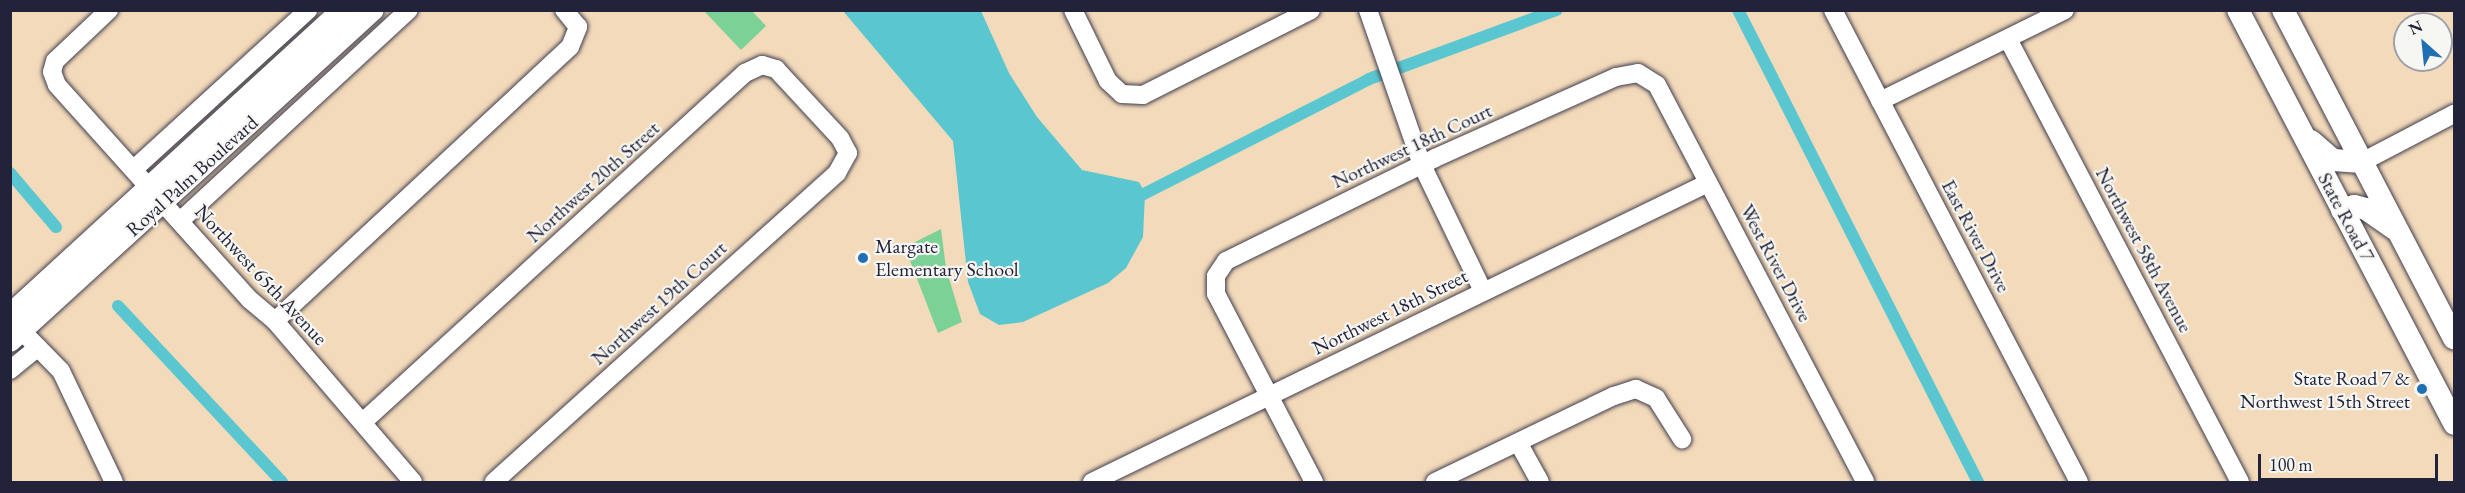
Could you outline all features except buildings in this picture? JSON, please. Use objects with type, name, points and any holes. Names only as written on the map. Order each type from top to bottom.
[{"type":"main road","name":"Royal Palm Boulevard","points":[[18,331],[158,196],[343,10]]},
{"type":"main road","name":"Royal Palm Boulevard","points":[[158,196],[373,10]]},
{"type":"main road","name":"State Road 7","points":[[2238,10],[2454,424]]},
{"type":"main road","name":"State Road 7","points":[[2283,10],[2454,338]]},
{"type":"main road","points":[[2303,134],[2333,160],[2362,162]]},
{"type":"main road","points":[[2342,210],[2354,206],[2366,209],[2398,231]]},
{"type":"street","name":"Northwest 65th Avenue","points":[[109,10],[55,61],[52,72],[57,85],[249,299],[275,321],[364,421],[413,483]]},
{"type":"street","points":[[134,169],[308,10]]},
{"type":"street","points":[[180,221],[409,10]]},
{"type":"street","points":[[275,321],[570,47],[578,27],[564,10]]},
{"type":"street","points":[[1073,10],[1108,81],[1122,94],[1143,95],[1311,10]]},
{"type":"street","points":[[1368,10],[1422,165],[1483,291]]},
{"type":"street","name":"East River Drive","points":[[1833,10],[2079,483]]},
{"type":"street","points":[[1880,101],[2065,10]]},
{"type":"street","name":"Northwest 58th Avenue","points":[[2008,39],[2240,483]]},
{"type":"street","name":"Northwest 20th Street","points":[[364,421],[745,73],[762,65],[776,69],[840,138],[848,153]]},
{"type":"street","name":"Northwest 18th Court","points":[[1269,397],[1216,294],[1216,276],[1226,261],[1422,165],[1616,76],[1638,73]]},
{"type":"street","name":"West River Drive","points":[[1638,73],[1657,85],[1865,483]]},
{"type":"street","points":[[2362,162],[2454,114]]},
{"type":"street","name":"Northwest 19th Court","points":[[494,483],[837,173],[848,153]]},
{"type":"street","name":"Northwest 18th Street","points":[[1092,483],[1708,183]]},
{"type":"street","points":[[10,370],[18,331]]},
{"type":"street","points":[[18,331],[61,371],[114,483]]},
{"type":"street","points":[[1435,483],[1614,396],[1636,389],[1656,398],[1682,439]]},
{"type":"street","points":[[1269,397],[1314,483]]},
{"type":"street","points":[[1519,444],[1540,483]]},
{"type":"green space","points":[[704,11],[752,11],[766,26],[741,50]]},
{"type":"green space","points":[[941,229],[946,268],[962,322],[938,333],[909,258],[914,256],[909,245]]},
{"type":"water","points":[[843,11],[981,11],[1009,73],[1037,117],[1082,170],[1139,182],[1145,193],[1143,237],[1126,268],[1108,283],[1023,322],[999,325],[980,314],[968,282],[953,141]]},
{"type":"waterway","points":[[1132,200],[1369,79],[1557,10]]},
{"type":"waterway","points":[[1738,10],[1978,482]]},
{"type":"waterway","points":[[10,173],[56,227]]},
{"type":"waterway","points":[[118,306],[282,482]]},
{"type":"place","name":"Margate Elementary School","points":[[863,258]]},
{"type":"place","name":"State Road 7 & Northwest 15th Street","points":[[2422,389]]}]
